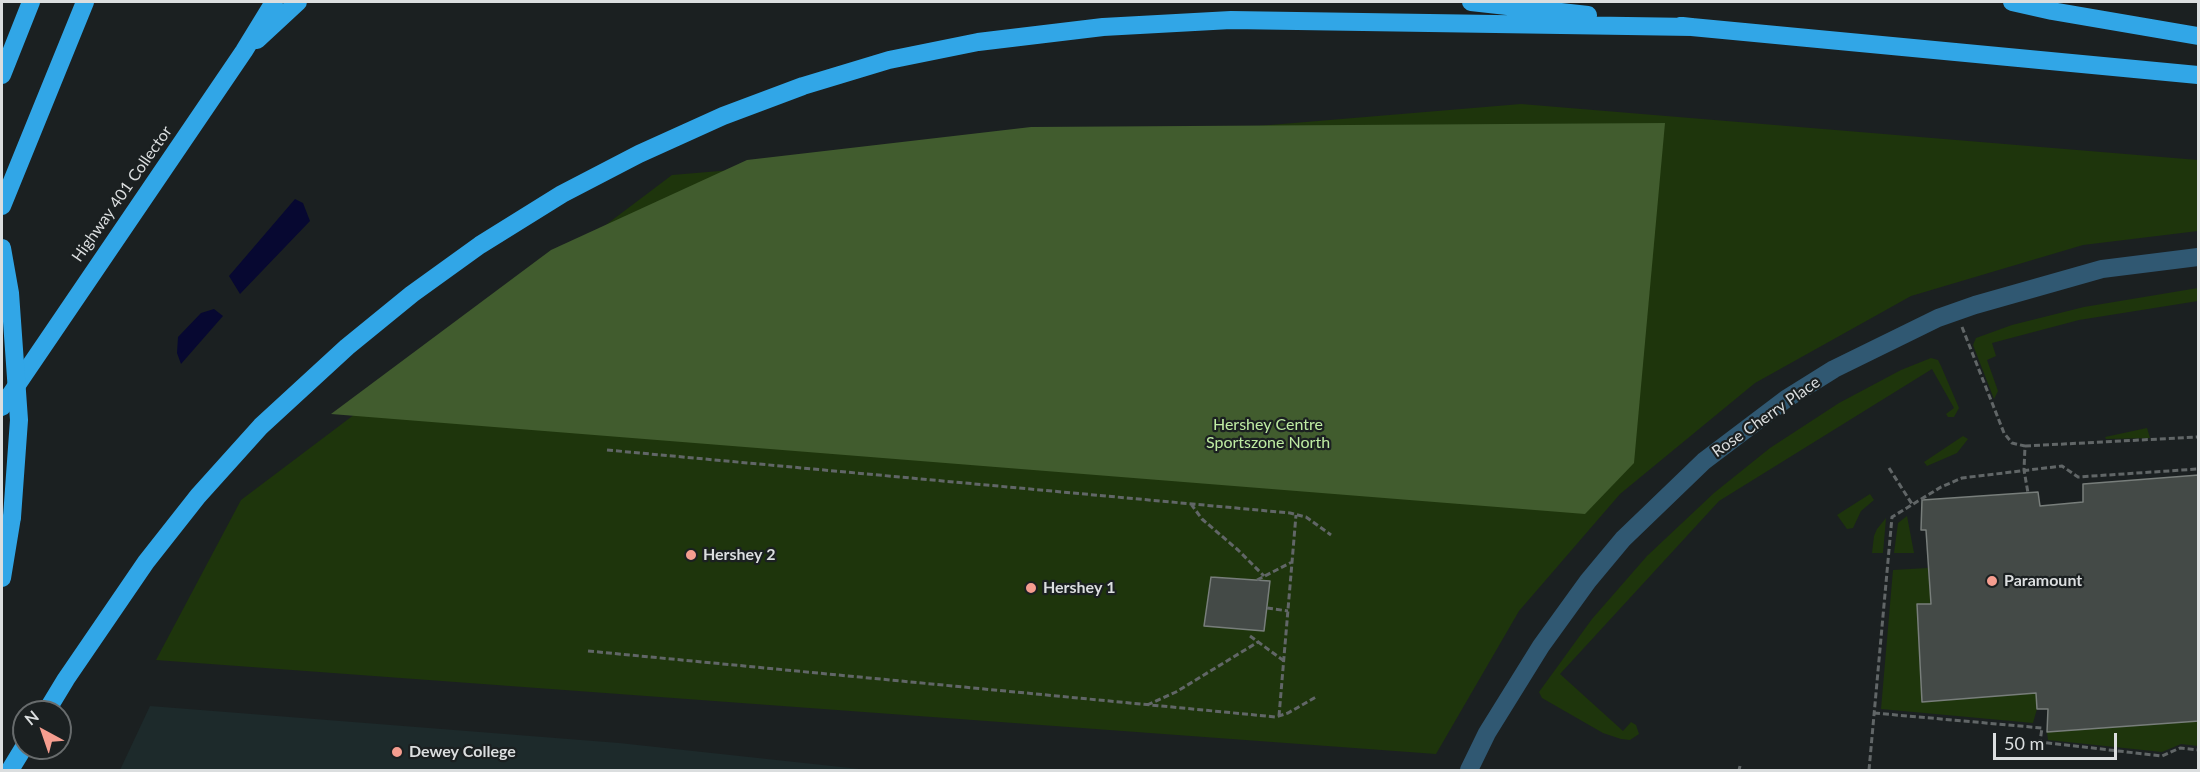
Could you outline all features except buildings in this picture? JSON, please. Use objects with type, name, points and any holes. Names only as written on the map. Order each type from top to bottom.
[{"type":"highway","points":[[2,75],[31,2]]},
{"type":"highway","points":[[2,206],[85,2]]},
{"type":"highway","name":"Highway 401 Collector","points":[[2,407],[244,51],[274,2]]},
{"type":"highway","points":[[244,51],[298,2]]},
{"type":"highway","points":[[1471,2],[1693,27],[2199,75]]},
{"type":"highway","points":[[2012,2],[2199,36]]},
{"type":"highway","points":[[53,700],[146,562],[198,496],[261,426],[347,347],[412,294],[480,245],[562,194],[639,154],[723,116],[803,86],[889,60],[978,42],[1103,27],[1232,20],[1693,27]]},
{"type":"highway","points":[[2,248],[10,292],[19,420],[12,517],[2,578]]},
{"type":"street","name":"Rose Cherry Place","points":[[1469,771],[1487,733],[1540,646],[1588,580],[1623,539],[1688,475],[1737,434],[1786,399],[1824,375],[1938,318],[2102,269],[2199,257]]},
{"type":"path","points":[[1956,312],[2004,433],[2012,443],[2025,446],[2199,437]]},
{"type":"path","points":[[2025,446],[2024,470],[2028,493]]},
{"type":"path","points":[[607,450],[1296,515],[1306,517],[1331,535]]},
{"type":"path","points":[[1869,771],[1892,517],[1941,487],[1962,478],[2062,466],[2078,477],[2199,470]]},
{"type":"path","points":[[1889,468],[1912,504]]},
{"type":"path","points":[[1191,504],[1202,519],[1264,576]]},
{"type":"path","points":[[1279,716],[1296,515]]},
{"type":"path","points":[[1257,580],[1292,562]]},
{"type":"path","points":[[1267,608],[1288,611]]},
{"type":"path","points":[[1250,636],[1284,661]]},
{"type":"path","points":[[1147,705],[1176,692],[1258,642]]},
{"type":"path","points":[[588,651],[1279,716],[1316,697]]},
{"type":"path","points":[[1874,713],[2042,728],[2040,742],[2162,756],[2180,748],[2199,750]]},
{"type":"shaded area","points":[[295,199],[303,203],[310,221],[240,294],[229,276]]},
{"type":"shaded area","points":[[214,309],[223,316],[181,364],[177,353],[178,337],[201,313]]},
{"type":"shaded area","points":[[150,706],[619,743],[869,770],[120,770]]},
{"type":"green space","name":"Hershey Centre Sportszone North","points":[[1521,104],[2198,160],[2198,231],[2083,245],[1911,296],[1755,383],[1620,494],[1519,611],[1436,754],[156,660],[241,500],[672,175]]},
{"type":"green space","points":[[1665,123],[1634,463],[1585,514],[331,414],[551,250],[747,160],[1031,127]]},
{"type":"green space","points":[[2198,288],[2198,301],[2079,320],[1992,343],[1996,356],[1987,360],[1998,391],[1994,399],[1973,345],[1976,338],[2012,325],[2084,307]]},
{"type":"green space","points":[[1931,358],[1938,360],[1959,408],[1954,417],[1948,417],[1946,414],[1954,408],[1932,369],[1719,501],[1560,674],[1623,731],[1631,722],[1636,725],[1639,734],[1630,740],[1603,733],[1542,698],[1539,692],[1592,619],[1647,556],[1714,493],[1770,448],[1839,403],[1901,370]]},
{"type":"green space","points":[[2147,428],[2150,438],[2106,439],[2105,437]]},
{"type":"green space","points":[[1963,436],[1968,439],[1957,453],[1927,466],[1924,462]]},
{"type":"green space","points":[[1870,494],[1874,500],[1861,511],[1853,528],[1847,529],[1837,515]]},
{"type":"green space","points":[[1907,516],[1914,553],[1894,553],[1898,523]]},
{"type":"green space","points":[[1886,518],[1883,553],[1872,553],[1874,536]]},
{"type":"green space","points":[[1928,568],[1931,604],[1917,604],[1922,702],[2036,693],[2037,709],[2033,723],[1881,709],[1893,570]]},
{"type":"green space","points":[[2198,721],[2198,746],[2181,744],[2162,752],[2048,740],[2047,732]]},
{"type":"place","name":"Hershey 2","points":[[691,555]]},
{"type":"place","name":"Paramount","points":[[1992,581]]},
{"type":"place","name":"Hershey 1","points":[[1031,588]]},
{"type":"place","name":"Dewey College","points":[[397,752]]}]
